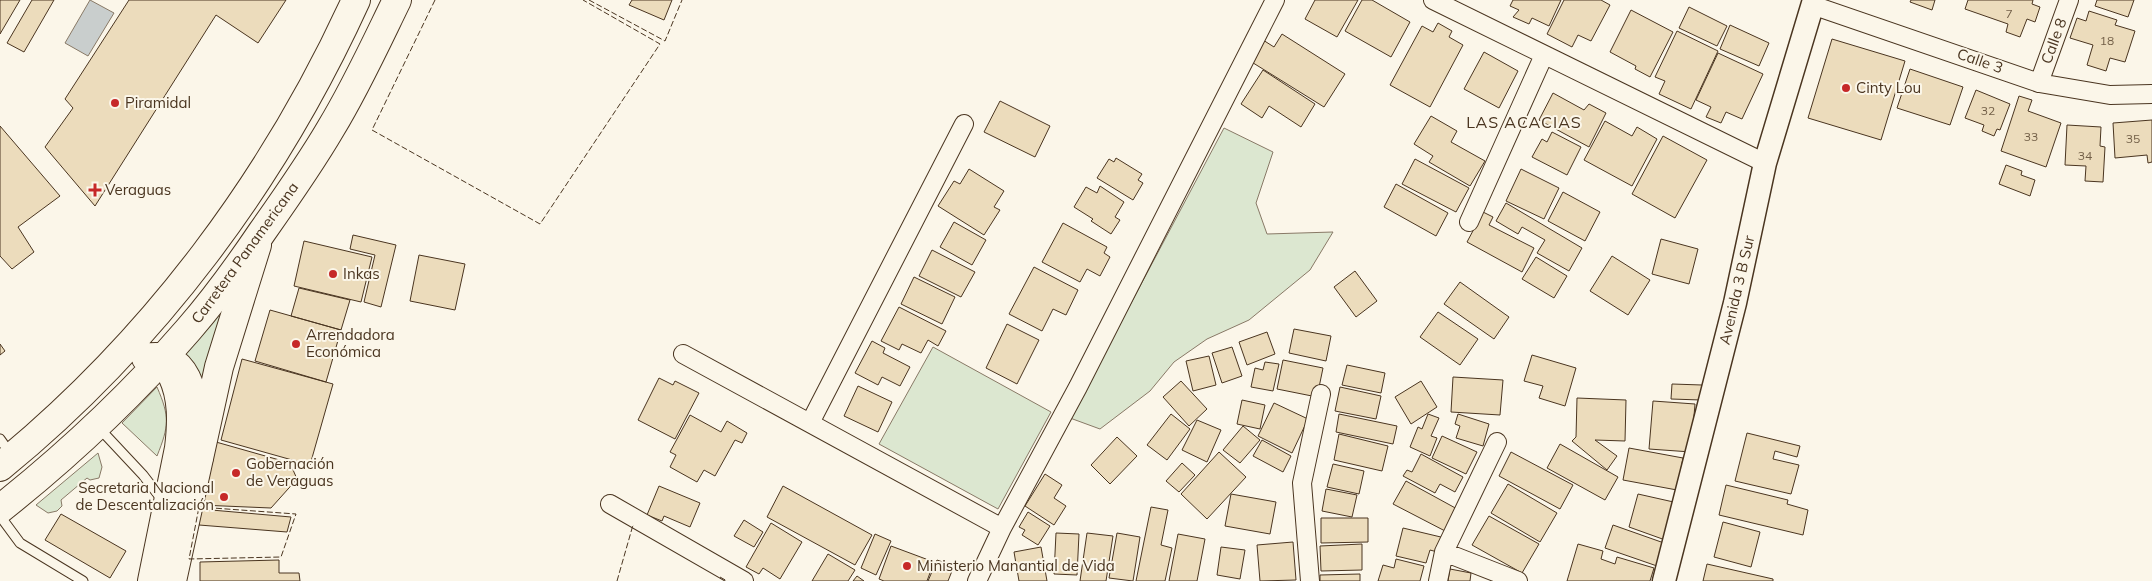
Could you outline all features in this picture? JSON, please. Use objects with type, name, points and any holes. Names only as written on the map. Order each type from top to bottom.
[{"type":"main road","name":"Carretera Panamericana","points":[[4,454],[62,414],[110,367],[155,317],[204,257],[293,125],[340,36],[356,0]]},
{"type":"main road","name":"Carretera Panamericana","points":[[0,509],[45,474],[97,426],[163,358],[239,266],[296,184],[332,127],[368,62],[396,0]]},
{"type":"main road","points":[[239,266],[254,226],[292,160],[296,142],[293,125],[311,118],[323,108],[396,0]]},
{"type":"main road","points":[[152,581],[182,426],[179,396],[174,378],[163,358],[165,340],[171,324],[227,242],[245,198]]},
{"type":"main road","points":[[172,581],[226,340],[260,234]]},
{"type":"main road","points":[[62,414],[93,397],[139,361],[150,357],[163,358],[181,370],[192,389],[196,407],[199,456]]},
{"type":"street","points":[[977,581],[1002,528],[1078,387],[1275,0]]},
{"type":"street","points":[[1433,0],[1765,163]]},
{"type":"street","name":"Calle 8","points":[[2039,83],[2069,0]]},
{"type":"street","name":"Calle 3","points":[[1813,2],[2039,83],[2110,95],[2152,94]]},
{"type":"street","name":"Avenida 3 B Sur","points":[[1664,581],[1735,303],[1765,163],[1813,2]]},
{"type":"street","points":[[1469,222],[1544,55]]},
{"type":"street","points":[[810,423],[964,124]]},
{"type":"street","points":[[683,354],[1002,528]]},
{"type":"street","points":[[1310,581],[1302,483],[1321,394]]},
{"type":"street","points":[[1438,581],[1444,552],[1497,442]]},
{"type":"street","points":[[610,504],[744,581]]},
{"type":"street","points":[[1444,552],[1518,581]]},
{"type":"lane","points":[[97,426],[143,475],[167,506]]},
{"type":"lane","points":[[0,516],[20,543],[83,581]]},
{"type":"green space","points":[[1224,128],[1273,152],[1256,203],[1267,234],[1333,232],[1310,270],[1249,320],[1207,339],[1174,362],[1150,391],[1100,429],[1070,418]]},
{"type":"green space","points":[[224,310],[203,383],[183,351]]},
{"type":"green space","points":[[933,347],[1051,412],[998,509],[879,444]]},
{"type":"green space","points":[[157,387],[166,414],[166,429],[157,456],[122,423]]},
{"type":"green space","points":[[98,453],[102,467],[99,478],[90,480],[87,478],[61,500],[62,506],[57,511],[48,513],[36,505]]},
{"type":"shaded area","points":[[90,0],[114,13],[88,56],[65,43]]},
{"type":"building","points":[[0,0],[20,0],[0,34]]},
{"type":"building","points":[[32,0],[54,0],[24,52],[7,43]]},
{"type":"building","name":"Piramidal","points":[[129,0],[286,0],[258,43],[216,15],[95,206],[45,147],[73,108],[65,99]]},
{"type":"building","points":[[632,0],[672,0],[664,20],[629,5]]},
{"type":"building","points":[[1315,0],[1358,0],[1337,37],[1305,19]]},
{"type":"building","points":[[1362,0],[1372,0],[1410,22],[1391,57],[1345,31]]},
{"type":"building","points":[[1513,0],[1561,0],[1549,26],[1532,18],[1529,24],[1513,17],[1519,10],[1510,6]]},
{"type":"building","points":[[1564,0],[1601,0],[1610,5],[1591,41],[1578,35],[1572,47],[1547,34]]},
{"type":"building","points":[[1911,0],[1935,0],[1932,10],[1910,2]]},
{"type":"building","points":[[1968,0],[2033,0],[2032,4],[2040,7],[2035,22],[2027,19],[2020,37],[2006,32],[2008,24],[1965,9]]},
{"type":"building","points":[[2097,0],[2134,0],[2128,17],[2095,6]]},
{"type":"building","points":[[1689,7],[1727,26],[1717,46],[1679,28]]},
{"type":"building","points":[[1631,10],[1673,32],[1650,77],[1635,69],[1636,66],[1610,52]]},
{"type":"building","points":[[2089,11],[2117,20],[2115,25],[2135,31],[2125,62],[2110,58],[2106,71],[2087,65],[2093,45],[2070,38],[2077,18],[2086,21]]},
{"type":"building","points":[[1438,23],[1452,31],[1449,37],[1463,45],[1430,107],[1390,85],[1422,26],[1433,32]]},
{"type":"building","points":[[1730,25],[1769,43],[1759,66],[1720,49]]},
{"type":"building","points":[[1677,31],[1718,51],[1691,109],[1659,94],[1665,81],[1655,77]]},
{"type":"building","points":[[1282,34],[1345,74],[1324,107],[1250,61],[1263,40],[1274,47]]},
{"type":"building","points":[[1832,39],[1905,61],[1881,140],[1808,118]]},
{"type":"building","points":[[1484,52],[1518,71],[1499,108],[1464,89]]},
{"type":"building","points":[[1718,53],[1763,74],[1742,119],[1726,112],[1721,123],[1706,117],[1711,107],[1696,100]]},
{"type":"building","points":[[1910,69],[1963,87],[1950,125],[1897,108]]},
{"type":"building","points":[[1263,70],[1315,104],[1301,127],[1269,106],[1262,118],[1241,104]]},
{"type":"building","points":[[1976,90],[2010,104],[2000,130],[1997,129],[1994,136],[1982,131],[1984,125],[1965,118]]},
{"type":"building","points":[[1553,93],[1584,110],[1589,104],[1606,113],[1589,147],[1539,120]]},
{"type":"building","points":[[2019,96],[2032,100],[2028,111],[2061,123],[2046,167],[2001,151]]},
{"type":"building","points":[[1000,101],[1050,126],[1035,157],[984,132]]},
{"type":"building","points":[[1431,116],[1457,131],[1451,142],[1485,161],[1470,186],[1429,162],[1433,156],[1414,144]]},
{"type":"building","points":[[2152,120],[2152,162],[2148,163],[2147,155],[2115,158],[2113,123]]},
{"type":"building","points":[[1605,121],[1632,136],[1637,127],[1657,139],[1632,186],[1584,160]]},
{"type":"building","points":[[2067,125],[2101,127],[2100,146],[2105,147],[2103,182],[2085,181],[2086,166],[2065,165]]},
{"type":"building","points":[[0,126],[60,196],[18,227],[34,252],[12,269],[0,256]]},
{"type":"building","points":[[1552,132],[1581,147],[1567,175],[1532,157],[1542,139],[1547,142]]},
{"type":"building","points":[[1663,136],[1707,160],[1675,218],[1632,194]]},
{"type":"building","points":[[1116,158],[1142,174],[1138,180],[1143,183],[1133,200],[1097,178],[1109,159],[1114,162]]},
{"type":"building","points":[[1415,159],[1469,188],[1456,212],[1402,184]]},
{"type":"building","points":[[2006,165],[2022,171],[2021,175],[2035,180],[2030,196],[1999,184]]},
{"type":"building","points":[[969,169],[1004,191],[994,207],[1000,210],[984,235],[938,206],[954,181],[960,184]]},
{"type":"building","points":[[1521,169],[1559,188],[1544,219],[1506,201]]},
{"type":"building","points":[[1396,184],[1448,213],[1436,236],[1384,207]]},
{"type":"building","points":[[1100,186],[1124,202],[1115,217],[1120,220],[1111,234],[1091,221],[1093,219],[1074,207],[1086,187],[1097,193]]},
{"type":"building","points":[[1563,192],[1600,212],[1585,241],[1548,221]]},
{"type":"building","points":[[1506,203],[1582,248],[1569,271],[1537,253],[1545,240],[1522,227],[1518,234],[1496,221]]},
{"type":"building","points":[[1483,212],[1493,217],[1489,225],[1534,248],[1522,272],[1467,242]]},
{"type":"building","points":[[954,222],[986,240],[972,265],[940,247]]},
{"type":"building","points":[[1063,223],[1107,247],[1104,253],[1110,257],[1100,276],[1087,269],[1080,282],[1042,262]]},
{"type":"building","points":[[353,235],[396,245],[381,307],[364,302],[375,255],[350,249]]},
{"type":"building","points":[[1661,239],[1698,249],[1689,284],[1652,274]]},
{"type":"building","points":[[304,241],[372,257],[361,302],[294,286]]},
{"type":"building","points":[[932,250],[975,272],[961,297],[919,276]]},
{"type":"building","points":[[419,255],[465,264],[455,310],[410,301]]},
{"type":"building","points":[[1612,256],[1650,280],[1628,315],[1590,291]]},
{"type":"building","points":[[1536,257],[1567,276],[1554,298],[1522,279]]},
{"type":"building","points":[[1034,267],[1078,290],[1066,315],[1053,309],[1042,331],[1009,314]]},
{"type":"building","points":[[1355,271],[1377,301],[1356,317],[1334,287]]},
{"type":"building","points":[[914,277],[955,297],[942,324],[901,304]]},
{"type":"building","points":[[1460,282],[1509,317],[1494,339],[1444,304]]},
{"type":"building","points":[[299,288],[350,300],[341,330],[291,316]]},
{"type":"building","points":[[899,307],[946,331],[938,346],[928,340],[921,353],[902,344],[899,350],[881,341]]},
{"type":"building","points":[[270,310],[341,330],[326,382],[255,361]]},
{"type":"building","points":[[1438,312],[1478,339],[1460,365],[1420,337]]},
{"type":"building","points":[[1007,324],[1039,340],[1017,384],[986,368]]},
{"type":"building","points":[[1294,329],[1331,336],[1326,361],[1289,353]]},
{"type":"building","points":[[1267,332],[1275,354],[1247,365],[1239,342]]},
{"type":"building","points":[[872,341],[885,348],[883,353],[910,367],[900,386],[882,377],[878,385],[855,373]]},
{"type":"building","points":[[0,344],[5,351],[0,355]]},
{"type":"building","points":[[1232,347],[1242,376],[1222,383],[1212,353]]},
{"type":"building","points":[[1532,355],[1576,368],[1565,406],[1539,398],[1543,386],[1524,381]]},
{"type":"building","points":[[1209,356],[1216,385],[1193,391],[1186,361]]},
{"type":"building","points":[[242,359],[333,384],[310,465],[221,440]]},
{"type":"building","points":[[1283,360],[1323,368],[1317,397],[1277,389]]},
{"type":"building","points":[[1265,362],[1279,364],[1273,391],[1251,387],[1255,368],[1263,370]]},
{"type":"building","points":[[1347,365],[1385,373],[1381,393],[1342,385]]},
{"type":"building","points":[[1453,377],[1503,380],[1500,415],[1451,412]]},
{"type":"building","points":[[659,378],[673,385],[675,381],[699,393],[675,439],[638,420]]},
{"type":"building","points":[[1181,381],[1207,409],[1189,426],[1163,397]]},
{"type":"building","points":[[1421,381],[1437,407],[1411,424],[1395,397]]},
{"type":"building","points":[[1672,384],[1702,385],[1701,400],[1671,399]]},
{"type":"building","points":[[858,386],[892,402],[878,432],[844,416]]},
{"type":"building","points":[[1340,387],[1381,396],[1376,419],[1335,411]]},
{"type":"building","points":[[1577,398],[1626,400],[1625,441],[1595,440],[1617,456],[1607,470],[1572,441],[1576,437]]},
{"type":"building","points":[[1242,400],[1265,405],[1260,429],[1237,424]]},
{"type":"building","points":[[1653,401],[1695,404],[1691,452],[1649,449]]},
{"type":"building","points":[[1274,403],[1308,419],[1292,453],[1258,436]]},
{"type":"building","points":[[1171,414],[1190,429],[1167,460],[1147,445]]},
{"type":"building","points":[[1339,414],[1397,426],[1393,444],[1336,432]]},
{"type":"building","points":[[1428,414],[1439,418],[1431,436],[1437,438],[1430,456],[1410,447],[1418,427],[1422,429]]},
{"type":"building","points":[[1458,414],[1489,424],[1483,446],[1456,438],[1460,426],[1455,424]]},
{"type":"building","points":[[690,415],[721,432],[727,421],[747,433],[742,443],[735,440],[715,476],[704,470],[697,482],[670,467],[676,455],[670,452]]},
{"type":"building","points":[[1197,420],[1221,430],[1207,462],[1182,450]]},
{"type":"building","points":[[1243,426],[1260,440],[1240,463],[1223,450]]},
{"type":"building","points":[[1747,433],[1800,446],[1797,457],[1775,451],[1773,459],[1799,465],[1791,494],[1735,481]]},
{"type":"building","points":[[1339,434],[1388,446],[1382,471],[1334,460]]},
{"type":"building","points":[[1442,436],[1477,452],[1466,474],[1432,458]]},
{"type":"building","points":[[1117,437],[1137,456],[1110,484],[1091,465]]},
{"type":"building","points":[[1262,440],[1291,456],[1283,472],[1253,456]]},
{"type":"building","points":[[216,442],[290,463],[297,479],[271,508],[200,505]]},
{"type":"building","points":[[1560,444],[1618,477],[1605,500],[1547,468]]},
{"type":"building","points":[[1629,448],[1683,458],[1677,490],[1623,480]]},
{"type":"building","points":[[1219,452],[1246,477],[1207,519],[1181,494]]},
{"type":"building","points":[[1511,452],[1573,485],[1560,509],[1499,476]]},
{"type":"building","points":[[1421,454],[1463,477],[1455,492],[1440,484],[1435,493],[1403,476],[1407,470],[1412,472]]},
{"type":"building","points":[[1182,463],[1195,475],[1179,492],[1166,481]]},
{"type":"building","points":[[1333,464],[1364,471],[1359,494],[1327,487]]},
{"type":"building","points":[[1045,474],[1062,485],[1054,498],[1066,506],[1054,525],[1025,506]]},
{"type":"building","points":[[1406,481],[1459,510],[1447,532],[1393,504]]},
{"type":"building","points":[[1508,484],[1557,513],[1540,542],[1491,513]]},
{"type":"building","points":[[1726,485],[1788,500],[1787,504],[1808,510],[1803,535],[1719,515]]},
{"type":"building","points":[[659,486],[700,503],[690,527],[664,516],[662,521],[647,515]]},
{"type":"building","points":[[783,486],[872,535],[855,565],[767,517]]},
{"type":"building","points":[[1326,489],[1357,495],[1352,517],[1322,511]]},
{"type":"building","points":[[1231,494],[1276,502],[1270,534],[1225,526]]},
{"type":"building","points":[[1638,494],[1678,503],[1668,541],[1629,527]]},
{"type":"building","points":[[1151,507],[1168,510],[1161,545],[1172,548],[1165,581],[1136,581]]},
{"type":"building","points":[[200,509],[291,517],[287,532],[199,525]]},
{"type":"building","points":[[1028,512],[1050,526],[1038,545],[1022,535],[1025,530],[1019,527]]},
{"type":"building","points":[[61,514],[126,551],[110,578],[45,540]]},
{"type":"building","points":[[1489,516],[1539,544],[1522,573],[1472,545]]},
{"type":"building","points":[[1321,518],[1368,518],[1368,542],[1321,543]]},
{"type":"building","points":[[744,520],[763,532],[754,547],[734,536]]},
{"type":"building","points":[[1723,522],[1760,532],[1751,567],[1714,557]]},
{"type":"building","points":[[771,523],[802,542],[780,579],[763,568],[759,574],[746,567]]},
{"type":"building","points":[[1613,525],[1664,543],[1657,566],[1605,548]]},
{"type":"building","points":[[1403,528],[1445,538],[1441,553],[1430,550],[1426,563],[1396,556]]},
{"type":"building","points":[[1056,533],[1079,534],[1077,575],[1054,574]]},
{"type":"building","points":[[1087,533],[1113,536],[1106,581],[1080,581]]},
{"type":"building","points":[[1117,533],[1140,537],[1133,581],[1109,578]]},
{"type":"building","points":[[875,534],[891,541],[876,575],[861,568]]},
{"type":"building","points":[[1178,534],[1205,539],[1197,581],[1169,581]]},
{"type":"building","points":[[1293,542],[1296,580],[1260,581],[1257,545]]},
{"type":"building","points":[[1362,544],[1362,570],[1321,571],[1320,546]]},
{"type":"building","points":[[1578,544],[1603,551],[1601,559],[1615,564],[1617,557],[1654,568],[1650,581],[1567,581]]},
{"type":"building","points":[[891,546],[934,562],[927,581],[884,581],[879,579]]},
{"type":"building","points":[[1041,547],[1047,581],[1019,581],[1014,552]]},
{"type":"building","points":[[1221,547],[1245,550],[1240,579],[1217,575]]},
{"type":"building","points":[[828,554],[855,570],[848,581],[812,581]]},
{"type":"building","points":[[1396,559],[1424,566],[1420,581],[1378,581],[1383,565],[1394,568]]},
{"type":"building","points":[[279,560],[279,573],[299,573],[300,581],[200,581],[200,562]]},
{"type":"building","points":[[937,560],[954,566],[948,581],[928,581]]},
{"type":"building","points":[[1707,564],[1773,579],[1773,581],[1703,581]]},
{"type":"building","points":[[1450,569],[1471,573],[1470,581],[1448,581]]},
{"type":"building","points":[[1360,574],[1360,581],[1320,581],[1320,575]]},
{"type":"building","points":[[857,576],[864,581],[853,581]]},
{"type":"fence","points":[[435,0],[372,130],[540,224],[660,44],[583,0]]},
{"type":"fence","points":[[589,0],[665,41],[682,0]]},
{"type":"fence","points":[[199,507],[296,514],[281,557],[189,559],[199,507]]},
{"type":"fence","points":[[617,581],[634,526]]},
{"type":"fence","points":[[720,577],[727,581]]},
{"type":"place","name":"Cinty Lou","points":[[1846,88]]},
{"type":"place","name":"Piramidal","points":[[115,103]]},
{"type":"place","name":"Veraguas","points":[[95,190]]},
{"type":"place","name":"Inkas","points":[[333,274]]},
{"type":"place","name":"Arrendadora Económica","points":[[296,344]]},
{"type":"place","name":"Gobernación de Veraguas","points":[[236,473]]},
{"type":"place","name":"Secretaria Nacional de Descentalización","points":[[224,497]]},
{"type":"place","name":"Ministerio Manantial de Vida","points":[[907,566]]},
{"type":"district","name":"LAS ACACIAS","points":[[1524,122]]}]
